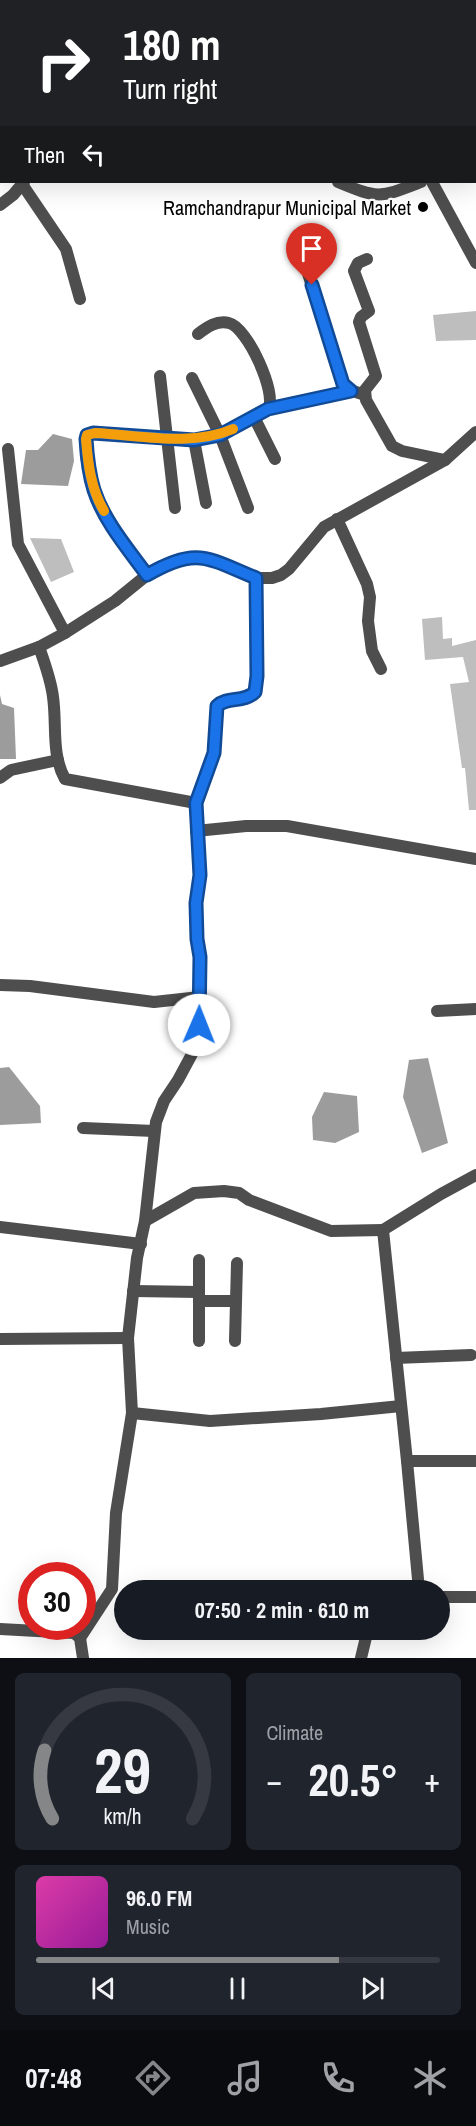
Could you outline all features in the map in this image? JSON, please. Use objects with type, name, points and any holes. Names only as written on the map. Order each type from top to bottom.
[{"type":"street","points":[[0,205],[23,183],[66,249],[80,299]]},
{"type":"street","points":[[340,183],[378,196],[418,183]]},
{"type":"street","points":[[433,183],[476,263]]},
{"type":"street","points":[[299,246],[343,384],[351,391],[365,395]]},
{"type":"street","points":[[367,259],[358,263],[354,271],[369,311],[361,317],[359,322],[376,376],[366,389],[365,395],[395,448],[445,460]]},
{"type":"street","points":[[198,334],[219,322],[237,327],[256,357],[269,390],[271,399],[268,409]]},
{"type":"street","points":[[160,376],[175,508]]},
{"type":"street","points":[[192,378],[220,435],[248,508]]},
{"type":"street","points":[[147,575],[127,548],[97,496],[91,477],[87,435],[93,433],[194,440],[220,435],[268,409],[351,391]]},
{"type":"street","points":[[254,417],[275,459]]},
{"type":"street","points":[[0,661],[39,648],[115,601],[147,575],[181,559],[197,557],[214,560],[256,578],[272,578],[281,574],[289,569],[319,532],[337,519],[445,460],[476,432]]},
{"type":"street","points":[[194,440],[206,503]]},
{"type":"street","points":[[8,449],[18,544],[65,633]]},
{"type":"street","points":[[337,519],[367,584],[370,597],[368,621],[372,651],[381,669]]},
{"type":"street","points":[[96,1613],[112,1588],[116,1513],[132,1413],[128,1338],[145,1221],[154,1131],[164,1101],[199,1041],[200,957],[196,903],[200,875],[196,803],[214,753],[217,706],[222,702],[246,699],[255,692],[257,676],[256,578]]},
{"type":"street","points":[[39,648],[53,697],[59,767],[66,778],[196,803]]},
{"type":"street","points":[[0,778],[11,770],[58,760]]},
{"type":"street","points":[[196,831],[246,826],[287,826],[476,859]]},
{"type":"street","points":[[0,985],[30,986],[154,1002],[200,997]]},
{"type":"street","points":[[437,1011],[476,1009]]},
{"type":"street","points":[[83,1128],[154,1131]]},
{"type":"street","points":[[145,1221],[194,1193],[224,1191],[239,1193],[249,1200],[331,1231],[383,1230],[476,1175]]},
{"type":"street","points":[[0,1227],[141,1244]]},
{"type":"street","points":[[383,1230],[418,1580]]},
{"type":"street","points":[[199,1260],[199,1341]]},
{"type":"street","points":[[235,1341],[237,1263]]},
{"type":"street","points":[[133,1292],[236,1301]]},
{"type":"street","points":[[0,1339],[128,1338]]},
{"type":"street","points":[[396,1358],[471,1355]]},
{"type":"street","points":[[132,1413],[210,1421],[401,1406]]},
{"type":"street","points":[[407,1461],[476,1461]]},
{"type":"street","points":[[450,1597],[476,1597]]},
{"type":"street","points":[[0,1629],[18,1630]]},
{"type":"street","points":[[80,1640],[83,1658]]},
{"type":"street","points":[[361,1658],[365,1640]]},
{"type":"shaded area","points":[[53,434],[72,439],[74,461],[68,486],[21,484],[26,450],[38,450]]},
{"type":"shaded area","points":[[0,695],[2,704],[14,708],[16,759],[0,759]]},
{"type":"shaded area","points":[[428,1058],[448,1143],[422,1153],[403,1097],[409,1060]]},
{"type":"shaded area","points":[[9,1067],[40,1106],[41,1123],[0,1125],[0,1068]]},
{"type":"shaded area","points":[[324,1092],[357,1096],[359,1132],[335,1143],[313,1140],[312,1117]]},
{"type":"building","points":[[476,311],[476,340],[436,341],[433,315]]},
{"type":"building","points":[[30,538],[61,539],[74,572],[51,582]]},
{"type":"building","points":[[442,617],[443,639],[452,638],[452,646],[476,640],[476,810],[469,810],[465,768],[462,768],[450,684],[469,682],[463,657],[425,660],[422,619]]},
{"type":"slow traffic","points":[[104,511],[91,477],[86,439],[90,433],[194,440],[220,435],[233,429]]},
{"type":"place","name":"Ramchandrapur Municipal Market","points":[[423,207]]},
{"type":"route","points":[[199,1025],[200,957],[196,903],[200,875],[196,803],[214,753],[217,706],[222,702],[246,699],[255,692],[257,676],[256,578],[214,560],[197,557],[181,559],[147,575],[101,506],[91,477],[86,439],[90,433],[194,440],[211,437],[234,429],[268,409],[351,391],[343,384],[312,285]]}]
